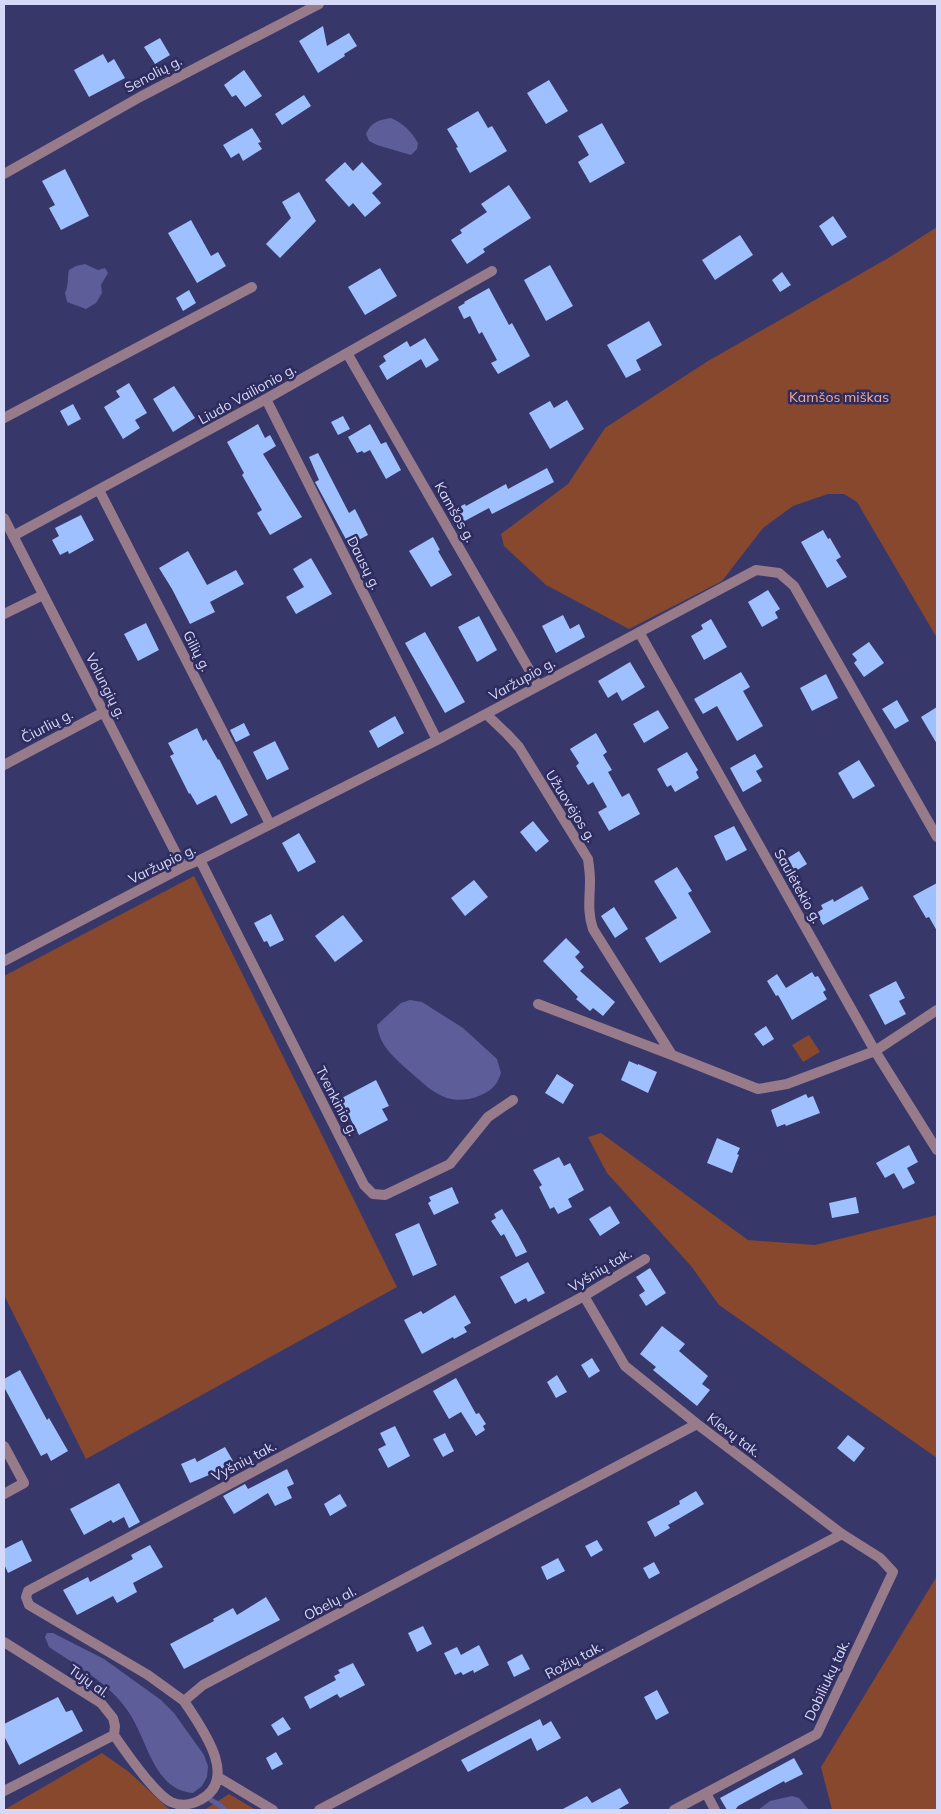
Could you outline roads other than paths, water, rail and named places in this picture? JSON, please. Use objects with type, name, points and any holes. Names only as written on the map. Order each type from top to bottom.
[{"type":"street","name":"Senolių g.","points":[[4,174],[140,97],[319,4]]},
{"type":"street","name":"Liudo Vailionio g.","points":[[13,536],[266,399],[492,272]]},
{"type":"street","points":[[4,418],[252,287]]},
{"type":"street","name":"Kamšos g.","points":[[347,353],[538,685]]},
{"type":"street","name":"Dausų g.","points":[[266,399],[437,740]]},
{"type":"street","name":"Gilių g.","points":[[100,490],[270,824]]},
{"type":"street","name":"Volungių g.","points":[[4,518],[183,867]]},
{"type":"street","name":"Varžupio g.","points":[[4,961],[183,867],[437,740],[756,570],[779,573],[794,586],[937,837]]},
{"type":"street","points":[[4,614],[43,595]]},
{"type":"street","name":"Saulėtekio g.","points":[[639,632],[875,1051],[937,1150]]},
{"type":"street","name":"Čiurlių g.","points":[[4,764],[104,712]]},
{"type":"street","name":"Užuovėjos g.","points":[[486,714],[519,747],[588,859],[590,879],[588,903],[593,929],[672,1055]]},
{"type":"street","name":"Tvenkinio g.","points":[[200,860],[364,1185],[373,1194],[385,1195],[450,1164],[488,1117],[513,1100]]},
{"type":"street","points":[[538,1004],[758,1090],[787,1084],[875,1051],[937,1010]]},
{"type":"street","name":"Vyšnių tak.","points":[[184,1701],[148,1675],[29,1605],[26,1597],[28,1591],[584,1296],[645,1258]]},
{"type":"street","name":"Klevų tak.","points":[[584,1296],[625,1366],[697,1424],[842,1534],[880,1558],[892,1572]]},
{"type":"street","name":"Obelų al.","points":[[184,1701],[203,1685],[697,1424]]},
{"type":"street","points":[[4,1446],[24,1483],[4,1494]]},
{"type":"street","name":"Rožių tak.","points":[[319,1810],[842,1534]]},
{"type":"street","name":"Dobiliukų tak.","points":[[674,1810],[817,1734],[892,1572]]},
{"type":"street","name":"Tujų al.","points":[[4,1642],[101,1703],[112,1718],[115,1726],[114,1735]]},
{"type":"street","points":[[4,1791],[114,1735],[157,1790],[169,1801],[179,1805],[193,1804],[204,1798],[211,1790],[218,1777],[218,1767],[214,1751],[184,1701]]},
{"type":"street","points":[[218,1777],[273,1810]]},
{"type":"street","points":[[706,1793],[715,1810]]},
{"type":"waterway","points":[[211,1800],[225,1810]]},
{"type":"park label","name":"Kamšos miškas","points":[[839,397]]}]
